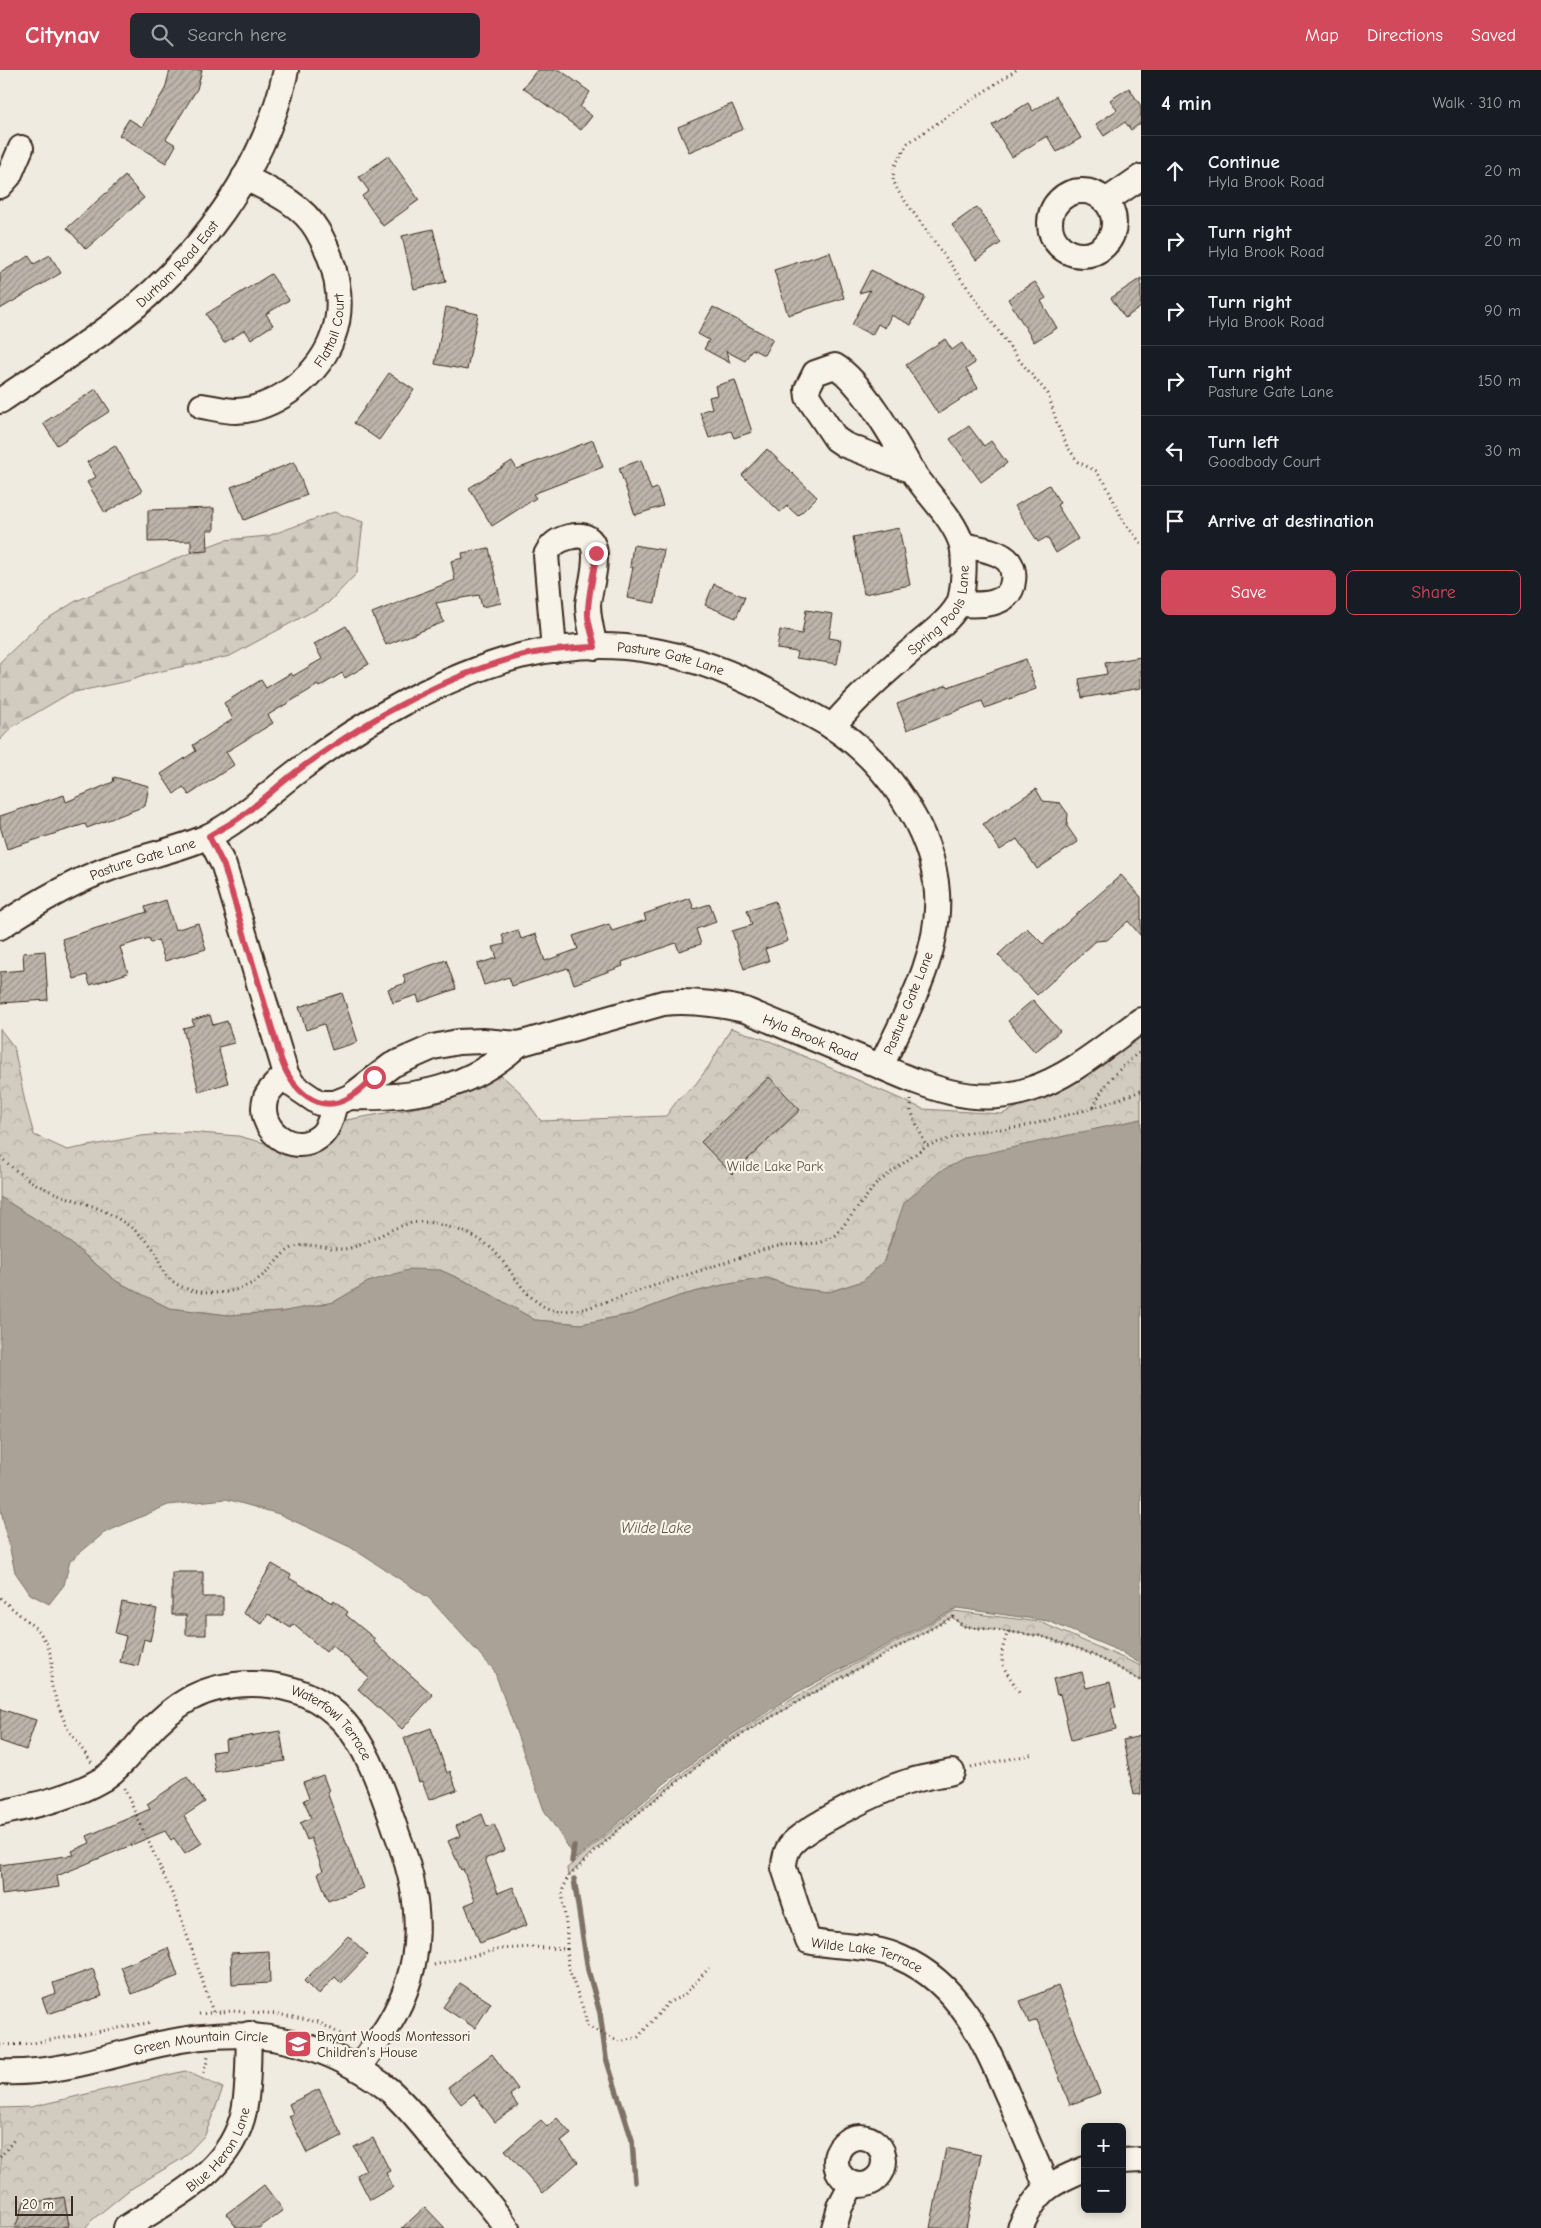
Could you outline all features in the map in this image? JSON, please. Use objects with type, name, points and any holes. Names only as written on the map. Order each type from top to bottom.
[{"type":"street","name":"Durham Road East","points":[[0,401],[116,322],[151,293],[189,255],[212,226],[244,177],[270,124],[286,70]]},
{"type":"street","points":[[0,186],[9,176],[21,148]]},
{"type":"street","name":"Flattail Court","points":[[202,406],[238,411],[276,400],[310,373],[323,357],[334,335],[338,314],[338,290],[334,271],[316,229],[287,199],[244,177]]},
{"type":"street","points":[[1106,201],[1141,177]]},
{"type":"street","name":"Spring Pools Lane","points":[[832,727],[855,700],[943,622],[959,604],[964,565],[962,545],[950,522],[913,471],[891,433],[847,373],[835,366],[815,373],[807,389],[808,397],[836,439],[845,445],[913,471]]},
{"type":"street","points":[[554,650],[546,555],[550,546],[572,536],[584,537],[591,542],[596,553],[595,570],[588,602],[588,617],[595,647]]},
{"type":"street","points":[[959,604],[979,605],[993,603],[1005,597],[1013,588],[1014,574],[1009,563],[1000,556],[962,545]]},
{"type":"street","name":"Pasture Gate Lane","points":[[0,927],[37,902],[77,881],[209,836],[238,819],[299,769],[351,733],[397,707],[483,669],[520,656],[554,650],[623,647],[648,650],[713,666],[759,685],[832,727],[861,750],[892,783],[902,798],[920,831],[931,862],[937,892],[936,919],[931,948],[920,980],[881,1066]]},
{"type":"street","name":"Hyla Brook Road","points":[[209,836],[224,866],[286,1074],[294,1086],[319,1103],[404,1096],[447,1087],[490,1067],[519,1044],[644,1006],[679,1001],[745,1010],[945,1092],[976,1097],[1004,1096],[1030,1090],[1056,1078],[1141,1020]]},
{"type":"street","name":"Hyla Brook Road","points":[[343,1100],[392,1065],[433,1047],[458,1042],[483,1041],[519,1044]]},
{"type":"street","points":[[286,1074],[270,1090],[264,1110],[265,1122],[281,1139],[293,1144],[309,1142],[320,1137],[343,1100]]},
{"type":"street","name":"Waterfowl Terrace","points":[[0,1813],[44,1803],[77,1792],[112,1772],[129,1757],[147,1734],[166,1715],[191,1698],[222,1686],[251,1683],[282,1687],[310,1696],[334,1712],[352,1731],[370,1760],[410,1868],[418,1917],[414,1966],[404,1993],[390,2023],[358,2068]]},
{"type":"street","name":"Wilde Lake Terrace","points":[[952,1772],[910,1781],[857,1804],[803,1835],[791,1846],[784,1859],[784,1868],[808,1941],[857,1946],[900,1957],[922,1968],[956,1999],[969,2016],[984,2042],[1047,2187]]},
{"type":"street","name":"Green Mountain Circle","points":[[0,2072],[37,2070],[72,2064],[210,2035],[249,2034],[282,2039],[320,2050],[358,2068],[388,2089],[408,2108],[507,2228]]},
{"type":"street","name":"Blue Heron Lane","points":[[126,2228],[195,2184],[230,2148],[244,2111],[248,2083],[249,2034]]},
{"type":"street","points":[[1126,2161],[1141,2160]]},
{"type":"street","points":[[1020,2228],[1036,2197],[1047,2187],[1081,2171]]},
{"type":"street","points":[[834,2228],[840,2207],[852,2184]]},
{"type":"path","points":[[1016,70],[908,143],[894,167],[893,180],[898,191],[1020,361],[1048,394],[1058,426],[1067,446],[1078,462],[1096,471],[1100,476],[1125,524],[1141,543]]},
{"type":"path","points":[[1094,1108],[1098,1096],[1111,1078],[1141,1051]]},
{"type":"path","points":[[0,1157],[26,1178],[41,1187],[109,1213],[135,1230],[152,1247],[160,1268],[171,1281],[196,1292],[231,1291],[248,1284],[261,1278],[285,1252],[298,1246],[338,1250],[350,1248],[412,1222],[430,1222],[478,1239],[493,1250],[536,1301],[548,1309],[565,1311],[591,1306],[762,1250],[783,1245],[820,1243],[836,1234],[877,1183],[926,1146],[971,1132],[1022,1127],[1094,1108],[1141,1091]]},
{"type":"path","points":[[0,1598],[39,1631],[47,1644],[52,1659],[51,1684],[58,1705],[67,1728],[90,1760]]},
{"type":"path","points":[[709,1968],[684,1995],[668,2003],[638,2037],[620,2042],[587,2026],[585,2012],[567,1965],[567,1933],[562,1892],[568,1877],[627,1822],[724,1745],[799,1701],[952,1617],[963,1626],[1041,1636],[1080,1649],[1112,1664],[1141,1681]]},
{"type":"path","points":[[1008,1631],[1002,1648],[1001,1662],[1020,1693]]},
{"type":"path","points":[[986,1763],[1034,1754]]},
{"type":"path","points":[[112,1772],[121,1781],[175,1900],[213,2012]]},
{"type":"path","points":[[428,1967],[501,1949],[532,1947],[566,1949]]},
{"type":"path","points":[[0,2157],[14,2140]]},
{"type":"green space","points":[[334,512],[363,522],[357,573],[328,603],[230,656],[70,693],[12,727],[0,740],[0,662],[42,622],[76,601],[185,555],[225,540],[268,536]]},
{"type":"green space","name":"Wilde Lake Park","points":[[731,1028],[772,1042],[923,1109],[1002,1114],[1051,1092],[1141,1033],[1141,1119],[1032,1144],[893,1232],[884,1261],[863,1281],[829,1292],[801,1289],[766,1278],[723,1285],[679,1296],[632,1314],[581,1324],[535,1320],[476,1286],[440,1270],[368,1282],[334,1302],[281,1312],[228,1315],[169,1308],[116,1281],[61,1235],[0,1197],[0,1029],[14,1047],[34,1135],[67,1150],[141,1136],[187,1132],[238,1136],[291,1150],[327,1140],[346,1120],[437,1104],[501,1075],[520,1092],[541,1121],[666,1116],[679,1098],[695,1085],[709,1066]]},
{"type":"green space","points":[[954,1611],[1040,1622],[1141,1666],[1141,1681],[1112,1664],[1080,1649],[1041,1636],[963,1626],[952,1617],[799,1701],[724,1745],[650,1803],[588,1856],[568,1877],[567,1868],[664,1788],[751,1724],[808,1690]]},
{"type":"green space","points":[[185,2071],[223,2088],[205,2135],[183,2158],[129,2190],[85,2228],[0,2228],[0,2108],[31,2107]]},
{"type":"water","name":"Wilde Lake","points":[[1141,1119],[1141,1664],[1119,1651],[1048,1621],[957,1608],[798,1692],[724,1740],[665,1783],[576,1859],[544,1810],[494,1670],[429,1598],[350,1547],[279,1514],[226,1499],[168,1505],[104,1533],[70,1561],[64,1585],[49,1604],[30,1594],[15,1572],[0,1506],[0,1197],[61,1235],[116,1281],[169,1308],[228,1315],[281,1312],[334,1302],[368,1282],[411,1269],[440,1270],[476,1286],[535,1320],[581,1324],[632,1314],[679,1296],[723,1285],[766,1278],[801,1289],[829,1292],[863,1281],[884,1261],[904,1203],[939,1172],[966,1158]]},
{"type":"building","points":[[170,70],[202,70],[197,89],[166,139],[176,145],[166,163],[119,135],[129,119],[142,127],[165,89]]},
{"type":"building","points":[[537,70],[560,70],[590,92],[580,107],[592,116],[581,130],[523,88]]},
{"type":"building","points":[[1129,88],[1141,106],[1141,123],[1131,130],[1125,122],[1104,136],[1096,124],[1117,110],[1110,100]]},
{"type":"building","points":[[1056,96],[1081,138],[1057,152],[1047,136],[1012,157],[992,125],[1028,103],[1033,111]]},
{"type":"building","points":[[732,104],[743,129],[689,152],[678,127]]},
{"type":"building","points":[[388,156],[419,200],[383,226],[362,196],[369,191],[359,177]]},
{"type":"building","points":[[125,176],[144,198],[86,249],[67,228]]},
{"type":"building","points":[[977,207],[1001,243],[976,260],[952,225]]},
{"type":"building","points":[[433,229],[446,282],[414,289],[402,236]]},
{"type":"building","points":[[830,252],[844,298],[788,315],[774,270]]},
{"type":"building","points":[[50,255],[61,273],[0,309],[0,273],[29,256],[34,264]]},
{"type":"building","points":[[871,270],[925,297],[911,325],[891,315],[885,328],[878,324],[872,335],[852,325],[870,290],[859,293]]},
{"type":"building","points":[[271,274],[289,300],[266,314],[273,325],[251,339],[245,330],[224,343],[206,314]]},
{"type":"building","points":[[1141,278],[1141,307],[1125,318],[1111,298]]},
{"type":"building","points":[[1035,282],[1046,298],[1041,301],[1057,328],[1034,342],[1008,299]]},
{"type":"building","points":[[446,307],[478,314],[467,370],[435,364]]},
{"type":"building","points":[[713,307],[773,339],[764,355],[752,349],[745,361],[726,351],[730,363],[704,349],[709,340],[698,334]]},
{"type":"building","points":[[945,339],[952,350],[962,343],[975,363],[966,369],[978,388],[938,414],[906,365]]},
{"type":"building","points":[[389,373],[414,390],[379,440],[354,423]]},
{"type":"building","points":[[735,380],[752,432],[734,438],[731,431],[709,438],[700,412],[712,408],[709,397],[717,395],[715,386]]},
{"type":"building","points":[[96,389],[110,411],[57,445],[43,423]]},
{"type":"building","points":[[969,426],[984,446],[991,441],[1007,463],[981,482],[950,439]]},
{"type":"building","points":[[593,440],[603,467],[533,494],[536,498],[492,526],[469,488],[512,461],[517,469]]},
{"type":"building","points":[[115,445],[142,491],[105,513],[87,482],[96,477],[87,462]]},
{"type":"building","points":[[767,449],[817,497],[798,516],[787,506],[780,512],[742,475]]},
{"type":"building","points":[[641,460],[651,490],[657,488],[663,506],[635,515],[619,468]]},
{"type":"building","points":[[294,462],[307,495],[244,520],[231,487]]},
{"type":"building","points":[[1049,485],[1060,503],[1057,505],[1078,539],[1056,553],[1047,537],[1038,542],[1015,506]]},
{"type":"building","points":[[214,508],[214,530],[207,530],[208,551],[191,552],[191,541],[148,542],[148,510]]},
{"type":"building","points":[[899,528],[910,585],[864,594],[853,537]]},
{"type":"building","points":[[633,545],[664,550],[655,603],[627,598],[633,567],[630,567]]},
{"type":"building","points":[[489,548],[501,603],[482,607],[479,595],[436,603],[444,622],[386,645],[372,613],[455,580],[451,561],[463,558],[462,553]]},
{"type":"building","points":[[714,584],[745,597],[736,618],[705,605]]},
{"type":"building","points":[[806,610],[833,614],[829,638],[841,640],[837,664],[796,658],[797,652],[777,649],[780,630],[802,634]]},
{"type":"building","points":[[346,626],[369,664],[345,678],[342,673],[319,687],[318,685],[268,715],[273,723],[226,752],[234,765],[189,795],[183,787],[174,794],[161,774],[196,751],[193,745],[233,719],[224,703],[261,680],[266,688],[291,673],[293,676],[322,659],[314,644]]},
{"type":"building","points":[[1141,657],[1141,688],[1082,698],[1079,679],[1107,674],[1105,663]]},
{"type":"building","points":[[1026,659],[1036,689],[985,708],[982,701],[907,730],[897,704]]},
{"type":"building","points":[[114,777],[149,786],[145,806],[87,828],[85,824],[7,849],[0,826],[0,816],[64,795],[66,802],[113,782]]},
{"type":"building","points":[[1036,789],[1043,801],[1060,803],[1068,814],[1067,826],[1078,842],[1037,869],[1017,839],[1000,850],[983,824]]},
{"type":"building","points":[[1121,875],[1141,897],[1141,936],[1128,921],[1107,940],[1096,941],[1037,995],[998,955],[1027,928],[1043,944]]},
{"type":"building","points":[[690,898],[694,909],[710,904],[716,922],[696,929],[701,944],[679,951],[676,943],[622,962],[623,966],[574,984],[568,968],[512,986],[509,977],[484,985],[477,964],[497,958],[493,947],[505,944],[502,935],[518,930],[521,939],[536,934],[545,961],[578,949],[573,936],[609,924],[612,931],[646,920],[644,914]]},
{"type":"building","points":[[166,900],[175,930],[198,923],[206,949],[165,961],[158,940],[151,943],[149,938],[120,947],[128,973],[90,985],[87,975],[74,979],[62,939],[147,912],[145,907]]},
{"type":"building","points":[[775,901],[788,941],[765,949],[769,961],[744,969],[732,931],[752,925],[747,910]]},
{"type":"building","points":[[45,951],[48,1000],[0,1003],[0,972],[24,970],[23,953]]},
{"type":"building","points":[[446,960],[456,989],[419,1002],[417,995],[393,1003],[388,989],[406,983],[403,975]]},
{"type":"building","points":[[342,993],[358,1042],[332,1050],[324,1024],[306,1030],[299,1007]]},
{"type":"building","points":[[1033,1000],[1060,1031],[1035,1052],[1008,1021]]},
{"type":"building","points":[[210,1015],[213,1025],[227,1021],[234,1043],[218,1047],[228,1083],[199,1092],[183,1028],[194,1025],[192,1020]]},
{"type":"building","points":[[769,1077],[800,1110],[732,1174],[701,1142]]},
{"type":"building","points":[[272,1564],[291,1575],[289,1578],[332,1603],[334,1600],[348,1612],[346,1615],[375,1639],[373,1641],[433,1695],[402,1729],[358,1689],[369,1677],[332,1645],[326,1652],[293,1624],[291,1628],[268,1614],[262,1624],[243,1613]]},
{"type":"building","points":[[172,1572],[203,1572],[203,1597],[223,1597],[223,1615],[206,1615],[206,1635],[186,1635],[186,1615],[172,1615]]},
{"type":"building","points":[[122,1602],[157,1609],[150,1641],[144,1639],[138,1666],[120,1662],[126,1636],[115,1633]]},
{"type":"building","points":[[1082,1672],[1086,1688],[1110,1682],[1116,1707],[1111,1708],[1116,1729],[1071,1740],[1060,1694],[1057,1695],[1053,1679]]},
{"type":"building","points":[[0,1709],[36,1720],[26,1750],[0,1741]]},
{"type":"building","points":[[431,1728],[447,1773],[450,1771],[457,1790],[429,1800],[422,1781],[419,1782],[404,1738]]},
{"type":"building","points":[[280,1731],[285,1761],[215,1772],[212,1752],[226,1750],[225,1740]]},
{"type":"building","points":[[1141,1736],[1141,1794],[1134,1795],[1123,1740]]},
{"type":"building","points":[[323,1775],[329,1791],[327,1792],[363,1888],[328,1901],[318,1873],[323,1871],[311,1838],[307,1840],[300,1823],[311,1818],[304,1800],[309,1798],[303,1782]]},
{"type":"building","points":[[187,1777],[205,1802],[184,1816],[202,1843],[185,1854],[174,1838],[171,1840],[165,1831],[57,1876],[59,1887],[2,1895],[0,1865],[74,1855],[72,1851],[90,1843],[87,1836],[150,1809],[147,1804]]},
{"type":"building","points":[[482,1814],[487,1827],[494,1824],[505,1850],[485,1859],[498,1893],[513,1887],[527,1925],[480,1943],[465,1905],[475,1901],[463,1869],[461,1870],[448,1841],[460,1836],[456,1826]]},
{"type":"building","points":[[348,1936],[368,1955],[341,1983],[335,1977],[318,1995],[304,1981]]},
{"type":"building","points":[[168,1948],[178,1976],[132,1994],[121,1967]]},
{"type":"building","points":[[269,1951],[270,1983],[232,1985],[231,1953]]},
{"type":"building","points":[[93,1969],[102,1996],[48,2014],[42,1998],[56,1993],[53,1983]]},
{"type":"building","points":[[460,1983],[491,2003],[475,2028],[443,2007]]},
{"type":"building","points":[[1058,1986],[1100,2093],[1070,2105],[1037,2020],[1029,2023],[1020,2001]]},
{"type":"building","points":[[492,2054],[518,2089],[510,2095],[518,2106],[495,2122],[474,2094],[461,2104],[448,2087]]},
{"type":"building","points":[[319,2089],[342,2136],[307,2153],[289,2116],[293,2114],[289,2104]]},
{"type":"building","points":[[557,2118],[571,2134],[561,2142],[578,2162],[543,2193],[505,2150],[541,2120],[547,2127]]},
{"type":"building","points":[[373,2138],[390,2171],[386,2173],[393,2187],[370,2200],[357,2175],[366,2170],[354,2147]]},
{"type":"building","points":[[946,2148],[981,2155],[966,2228],[930,2228]]},
{"type":"building","points":[[264,2185],[283,2210],[259,2228],[237,2228],[226,2214]]},
{"type":"building","points":[[64,2197],[69,2226],[57,2228],[15,2228],[25,2200],[32,2203]]},
{"type":"building","points":[[425,2207],[445,2228],[402,2228]]},
{"type":"waterway","points":[[572,1861],[574,1846]]},
{"type":"waterway","points":[[574,1879],[588,1970],[600,2013],[606,2058],[632,2140],[635,2182]]},
{"type":"place","name":"Bryant Woods Montessori Children's House","points":[[298,2044]]},
{"type":"route","points":[[374,1077],[350,1097],[335,1103],[319,1103],[294,1086],[286,1074],[281,1059],[224,866],[209,836],[238,819],[299,769],[351,733],[397,707],[439,687],[520,656],[554,650],[595,647],[588,617],[588,602],[595,570],[596,553]]}]
